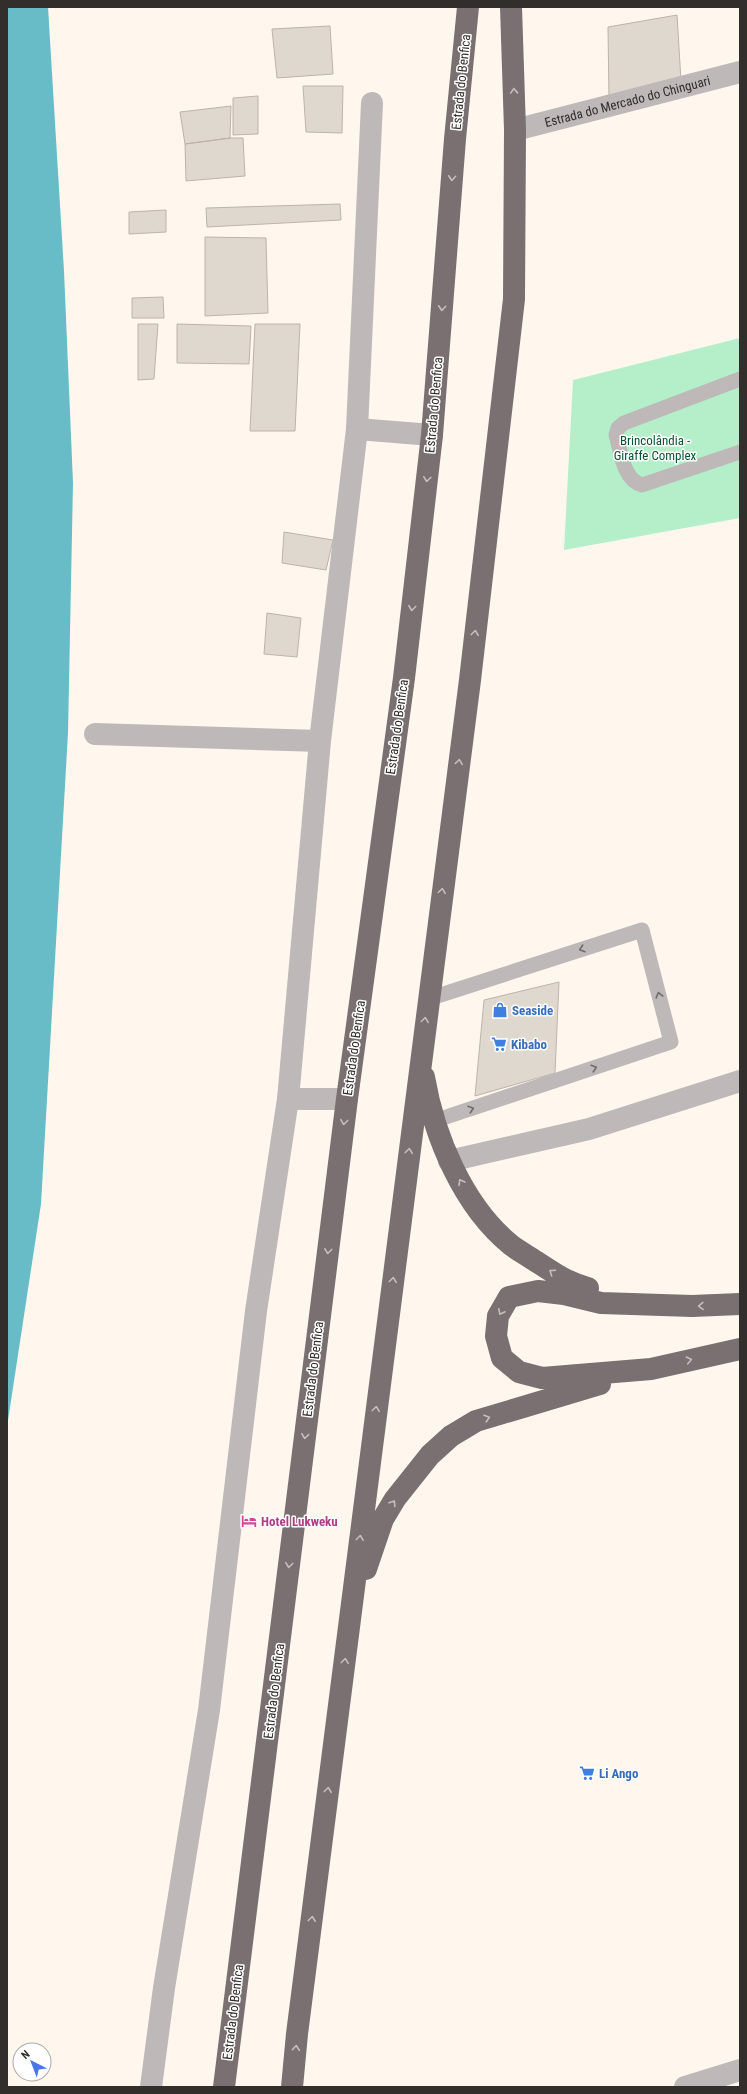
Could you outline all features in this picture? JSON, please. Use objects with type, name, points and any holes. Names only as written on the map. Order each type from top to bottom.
[{"type":"highway","name":"Estrada do Benfica","points":[[224,2087],[347,1100],[404,678],[432,435],[455,140],[468,7]]},
{"type":"highway","points":[[292,2087],[297,2034],[420,1059],[470,680],[514,299],[515,130],[511,7]]},
{"type":"highway","points":[[420,1059],[434,1121],[449,1162],[488,1221],[511,1245],[567,1282],[641,1304]]},
{"type":"highway","points":[[651,1369],[542,1378],[519,1372],[502,1358],[496,1336],[498,1316],[509,1297],[538,1291],[564,1294],[602,1303],[692,1306],[740,1304]]},
{"type":"highway","points":[[350,1618],[383,1519],[412,1475],[430,1455],[451,1436],[476,1421],[651,1369],[740,1349]]},
{"type":"street","name":"Estrada do Mercado do Chinguari","points":[[515,130],[740,72]]},
{"type":"street","points":[[151,2087],[164,1988],[209,1710],[256,1311],[288,1099],[320,741],[357,429],[372,103]]},
{"type":"street","points":[[357,429],[432,435]]},
{"type":"street","points":[[95,734],[320,741]]},
{"type":"street","points":[[449,1162],[589,1129],[740,1082]]},
{"type":"street","points":[[288,1099],[347,1100]]},
{"type":"street","points":[[685,2087],[740,2070]]},
{"type":"lane","points":[[740,379],[624,423],[618,428],[616,435],[629,477],[635,483],[642,485],[740,452]]},
{"type":"lane","points":[[428,999],[642,930],[672,1042],[434,1121]]},
{"type":"green space","name":"Brincolândia - Giraffe Complex","points":[[740,338],[740,518],[564,550],[573,380]]},
{"type":"water","points":[[7,7],[48,7],[64,271],[73,483],[68,733],[41,1204],[7,1427]]},
{"type":"building","points":[[677,15],[681,81],[609,100],[608,27]]},
{"type":"building","points":[[330,26],[333,74],[277,78],[272,29]]},
{"type":"building","points":[[303,86],[343,86],[342,133],[306,132]]},
{"type":"building","points":[[258,96],[258,134],[233,135],[233,98]]},
{"type":"building","points":[[231,106],[230,138],[185,144],[180,112]]},
{"type":"building","points":[[230,138],[243,138],[245,176],[186,181],[185,144]]},
{"type":"building","points":[[340,204],[341,220],[207,227],[206,208]]},
{"type":"building","points":[[166,210],[166,232],[129,234],[129,212]]},
{"type":"building","points":[[205,237],[266,238],[268,313],[205,316]]},
{"type":"building","points":[[163,297],[164,318],[132,318],[132,298]]},
{"type":"building","points":[[138,324],[158,324],[154,379],[138,380]]},
{"type":"building","points":[[177,324],[251,326],[249,364],[177,363]]},
{"type":"building","points":[[255,324],[300,324],[295,431],[250,431]]},
{"type":"building","points":[[284,532],[333,540],[326,570],[282,563]]},
{"type":"building","points":[[267,613],[301,618],[297,657],[264,654]]},
{"type":"building","points":[[559,982],[555,1073],[475,1096],[484,1000]]},
{"type":"place","name":"Seaside","points":[[500,1010]]},
{"type":"place","name":"Kibabo","points":[[499,1044]]},
{"type":"place","name":"Hotel Lukweku","points":[[249,1521]]},
{"type":"place","name":"Li Ango","points":[[587,1773]]}]
